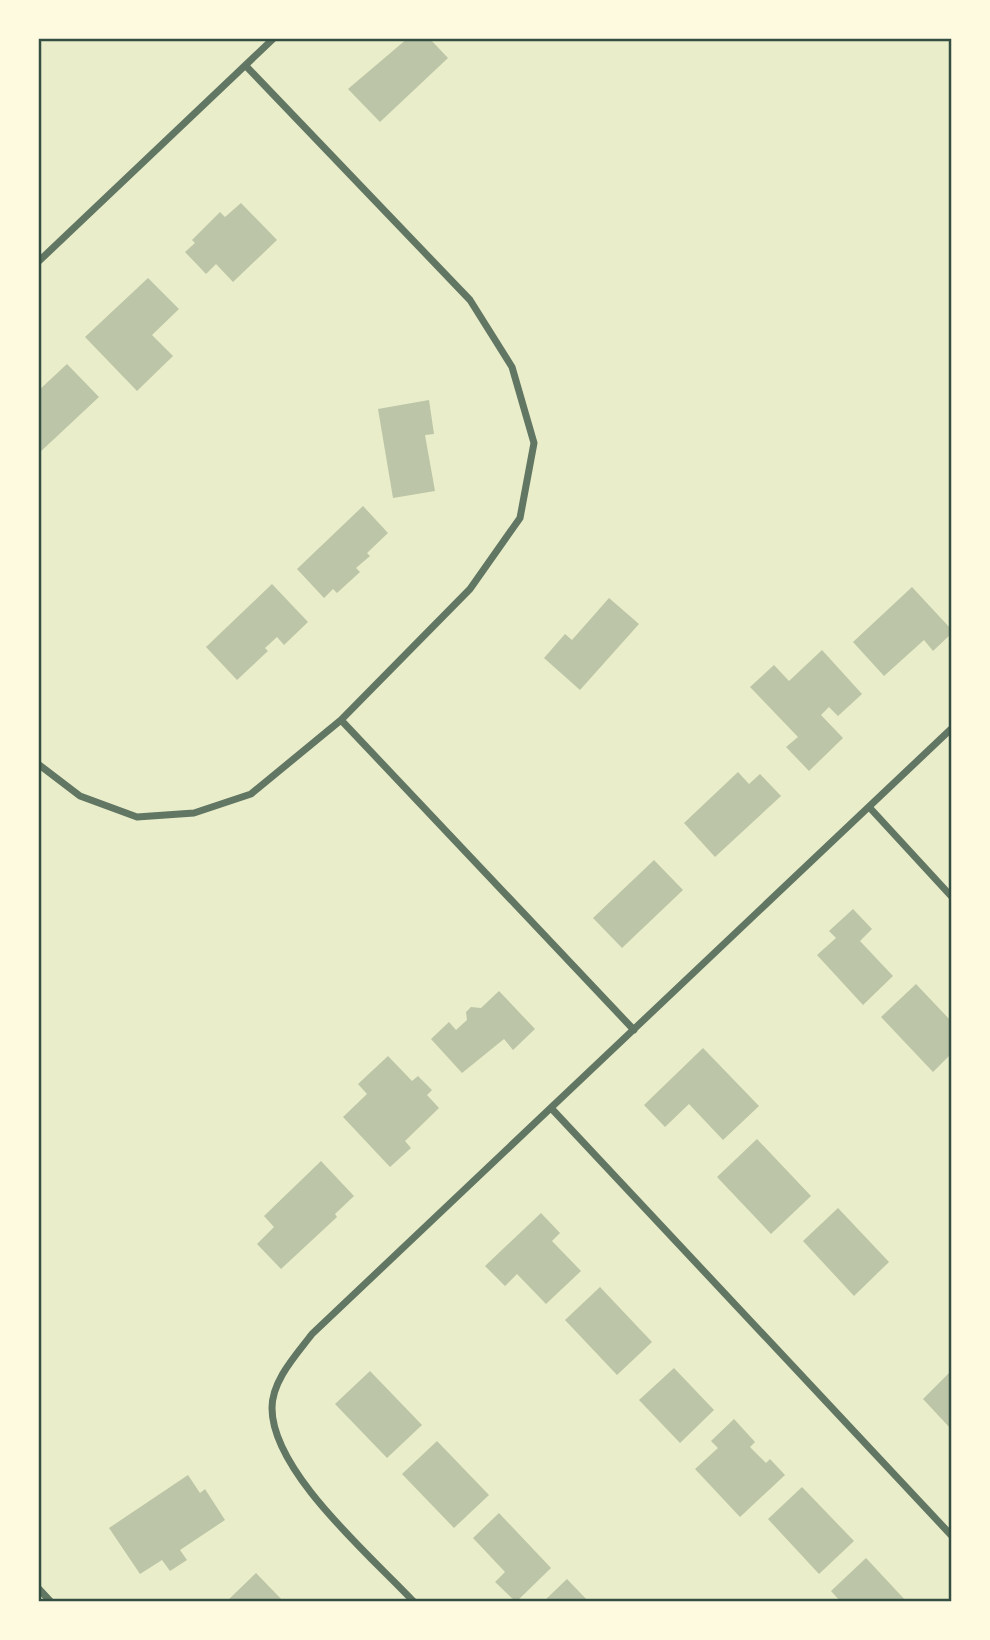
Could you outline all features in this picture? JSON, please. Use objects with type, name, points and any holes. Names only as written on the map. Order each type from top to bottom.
[{"type":"street","points":[[38,262],[274,38]]},
{"type":"street","points":[[38,764],[80,796],[137,817],[194,813],[251,794],[341,720],[470,589],[520,518],[534,443],[512,367],[470,300],[246,66]]},
{"type":"street","points":[[341,720],[634,1030]]},
{"type":"street","points":[[414,1601],[302,1482],[279,1445],[272,1406],[285,1369],[312,1334],[951,730]]},
{"type":"street","points":[[870,808],[951,896]]},
{"type":"street","points":[[551,1108],[951,1535]]},
{"type":"street","points":[[38,1588],[51,1601]]},
{"type":"building","points":[[408,38],[429,38],[448,58],[380,122],[348,89]]},
{"type":"building","points":[[241,203],[277,240],[233,282],[216,264],[206,274],[185,252],[195,243],[192,240],[220,212],[225,217]]},
{"type":"building","points":[[148,278],[179,309],[152,335],[173,356],[137,391],[85,337]]},
{"type":"building","points":[[67,364],[99,397],[38,454],[38,391]]},
{"type":"building","points":[[429,400],[434,434],[425,435],[435,491],[393,498],[378,409]]},
{"type":"building","points":[[363,506],[388,533],[367,553],[370,556],[356,568],[360,572],[337,593],[333,589],[324,598],[297,569]]},
{"type":"building","points":[[272,584],[308,622],[284,645],[277,637],[265,648],[268,651],[237,680],[206,647]]},
{"type":"building","points":[[912,587],[951,629],[951,634],[933,651],[924,640],[884,676],[853,642]]},
{"type":"building","points":[[609,598],[639,624],[580,690],[544,658],[565,634],[572,640]]},
{"type":"building","points":[[822,650],[862,694],[838,716],[829,707],[821,715],[843,738],[809,771],[786,747],[798,737],[750,687],[774,665],[789,681]]},
{"type":"building","points":[[738,772],[749,784],[760,774],[781,796],[715,857],[684,823]]},
{"type":"building","points":[[654,860],[683,890],[622,948],[593,918]]},
{"type":"building","points":[[853,909],[872,929],[860,941],[893,976],[863,1005],[817,955],[836,938],[829,931]]},
{"type":"building","points":[[916,984],[951,1021],[951,1054],[933,1072],[881,1017]]},
{"type":"building","points":[[499,991],[535,1029],[513,1050],[504,1039],[462,1073],[431,1039],[449,1022],[456,1030],[467,1020],[466,1012],[471,1007],[481,1008]]},
{"type":"building","points":[[703,1048],[759,1106],[723,1140],[689,1104],[665,1127],[644,1105]]},
{"type":"building","points":[[388,1056],[412,1081],[418,1076],[432,1090],[427,1095],[439,1108],[405,1141],[411,1148],[390,1167],[343,1117],[367,1094],[358,1084]]},
{"type":"building","points":[[757,1139],[811,1196],[771,1234],[717,1177]]},
{"type":"building","points":[[321,1161],[354,1196],[335,1214],[337,1217],[281,1269],[257,1244],[274,1227],[264,1216]]},
{"type":"building","points":[[838,1208],[889,1262],[854,1296],[803,1241]]},
{"type":"building","points":[[541,1213],[560,1233],[552,1241],[581,1271],[546,1304],[517,1274],[505,1286],[485,1266]]},
{"type":"building","points":[[600,1287],[652,1342],[617,1375],[565,1320]]},
{"type":"building","points":[[674,1368],[714,1410],[680,1443],[639,1400]]},
{"type":"building","points":[[370,1371],[422,1425],[387,1458],[335,1404]]},
{"type":"building","points":[[951,1371],[951,1429],[923,1399]]},
{"type":"building","points":[[734,1419],[755,1442],[750,1447],[766,1463],[770,1459],[785,1475],[740,1517],[695,1469],[718,1448],[711,1441]]},
{"type":"building","points":[[437,1441],[489,1495],[454,1528],[402,1474]]},
{"type":"building","points":[[188,1475],[200,1493],[205,1489],[225,1520],[180,1550],[187,1560],[170,1571],[162,1560],[140,1574],[109,1528]]},
{"type":"building","points":[[802,1487],[854,1541],[819,1574],[768,1519]]},
{"type":"building","points":[[499,1513],[551,1568],[516,1602],[495,1582],[505,1572],[473,1538]]},
{"type":"building","points":[[866,1558],[907,1602],[841,1602],[831,1591]]},
{"type":"building","points":[[256,1573],[284,1602],[226,1602]]},
{"type":"building","points":[[567,1579],[589,1602],[543,1602]]}]
